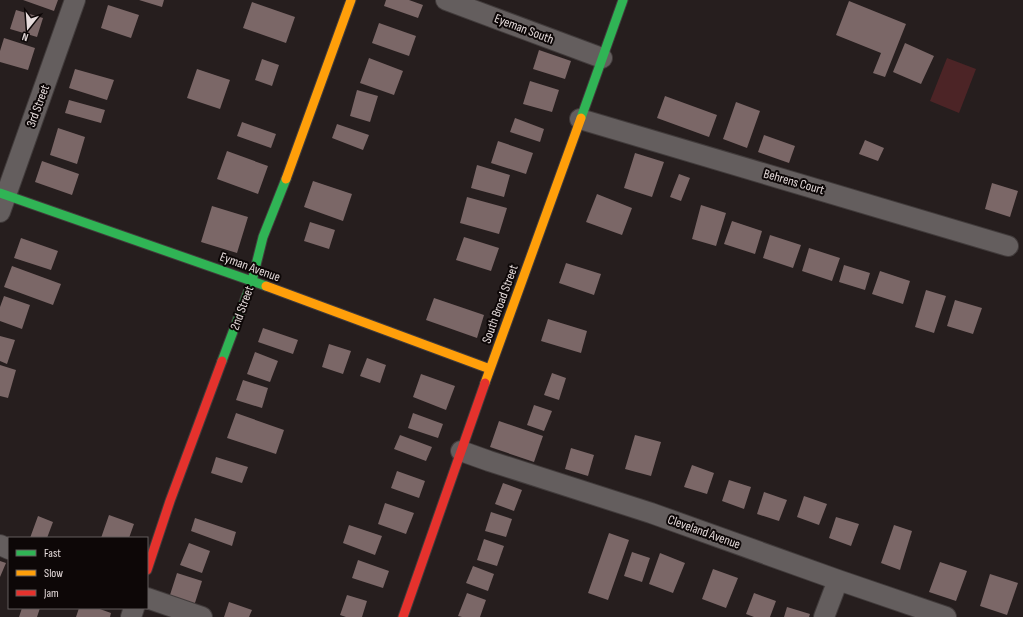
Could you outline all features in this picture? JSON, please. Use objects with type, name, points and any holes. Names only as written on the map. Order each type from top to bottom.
[{"type":"street","name":"3rd Street","points":[[2,200],[75,0]]},
{"type":"street","name":"2nd Street","points":[[148,567],[170,500],[252,281],[263,237],[291,167],[351,0]]},
{"type":"street","name":"Eyeman South","points":[[446,0],[602,58]]},
{"type":"street","name":"South Broad Street","points":[[403,617],[622,0]]},
{"type":"street","name":"Behrens Court","points":[[580,119],[1008,246]]},
{"type":"street","name":"Eyman Avenue","points":[[2,200],[252,281],[490,369]]},
{"type":"street","name":"Cleveland Avenue","points":[[461,451],[651,513],[946,617]]},
{"type":"street","points":[[824,617],[838,580]]},
{"type":"street","points":[[148,598],[202,617]]},
{"type":"shaded area","points":[[947,58],[976,69],[959,113],[930,101]]},
{"type":"building","points":[[23,0],[58,0],[54,11]]},
{"type":"building","points":[[139,0],[164,0],[162,7]]},
{"type":"building","points":[[386,0],[409,0],[423,5],[418,18],[384,6]]},
{"type":"building","points":[[849,1],[906,24],[885,77],[873,73],[881,53],[836,35]]},
{"type":"building","points":[[252,2],[295,17],[286,43],[243,28]]},
{"type":"building","points":[[108,5],[139,15],[131,38],[101,28]]},
{"type":"building","points":[[16,10],[43,18],[37,37],[10,29]]},
{"type":"building","points":[[379,23],[416,36],[409,56],[372,43]]},
{"type":"building","points":[[4,38],[35,48],[28,70],[0,62],[0,51]]},
{"type":"building","points":[[905,43],[934,56],[921,84],[893,72]]},
{"type":"building","points":[[539,50],[571,61],[565,79],[533,69]]},
{"type":"building","points":[[369,58],[403,71],[394,95],[360,83]]},
{"type":"building","points":[[262,59],[279,65],[272,86],[255,80]]},
{"type":"building","points":[[75,69],[114,80],[107,100],[69,88]]},
{"type":"building","points":[[197,69],[230,80],[220,109],[187,98]]},
{"type":"building","points":[[530,81],[559,90],[552,112],[523,104]]},
{"type":"building","points":[[357,90],[378,96],[370,122],[350,116]]},
{"type":"building","points":[[665,96],[717,115],[709,137],[657,118]]},
{"type":"building","points":[[69,100],[105,110],[101,123],[65,113]]},
{"type":"building","points":[[736,102],[760,111],[747,148],[723,139]]},
{"type":"building","points":[[515,118],[544,129],[540,142],[510,132]]},
{"type":"building","points":[[242,122],[276,134],[271,148],[237,136]]},
{"type":"building","points":[[337,124],[369,135],[363,150],[332,138]]},
{"type":"building","points":[[58,128],[85,137],[77,164],[50,155]]},
{"type":"building","points":[[764,135],[795,146],[789,163],[758,152]]},
{"type":"building","points":[[865,140],[884,148],[878,161],[859,154]]},
{"type":"building","points":[[498,141],[533,153],[526,174],[491,163]]},
{"type":"building","points":[[227,151],[268,166],[258,194],[217,179]]},
{"type":"building","points":[[635,153],[664,162],[652,197],[624,188]]},
{"type":"building","points":[[42,161],[79,174],[72,195],[35,182]]},
{"type":"building","points":[[477,165],[510,175],[504,197],[471,188]]},
{"type":"building","points":[[679,174],[690,178],[681,201],[670,197]]},
{"type":"building","points":[[313,181],[352,194],[343,221],[304,207]]},
{"type":"building","points":[[992,183],[1018,191],[1010,217],[985,209]]},
{"type":"building","points":[[597,194],[632,208],[622,235],[586,222]]},
{"type":"building","points":[[467,197],[507,208],[499,234],[460,223]]},
{"type":"building","points":[[701,205],[726,213],[716,246],[692,239]]},
{"type":"building","points":[[212,206],[248,217],[237,253],[201,242]]},
{"type":"building","points":[[732,221],[762,231],[755,254],[724,244]]},
{"type":"building","points":[[310,222],[335,230],[329,249],[304,241]]},
{"type":"building","points":[[770,235],[801,245],[793,268],[763,258]]},
{"type":"building","points":[[464,237],[499,248],[491,271],[456,260]]},
{"type":"building","points":[[21,238],[58,251],[51,270],[14,258]]},
{"type":"building","points":[[809,248],[840,258],[832,281],[802,271]]},
{"type":"building","points":[[566,263],[601,274],[594,295],[559,283]]},
{"type":"building","points":[[844,265],[870,273],[865,290],[839,282]]},
{"type":"building","points":[[12,266],[61,284],[53,305],[4,287]]},
{"type":"building","points":[[880,271],[910,281],[903,304],[872,294]]},
{"type":"building","points":[[926,290],[946,296],[934,333],[915,327]]},
{"type":"building","points":[[4,296],[30,305],[22,329],[0,321],[0,307]]},
{"type":"building","points":[[434,298],[484,315],[477,338],[426,320]]},
{"type":"building","points":[[955,300],[982,308],[973,334],[947,326]]},
{"type":"building","points":[[548,319],[587,331],[581,353],[541,341]]},
{"type":"building","points":[[263,328],[298,340],[293,354],[258,342]]},
{"type":"building","points":[[0,336],[15,340],[7,364],[0,361]]},
{"type":"building","points":[[329,344],[351,351],[343,374],[322,367]]},
{"type":"building","points":[[255,352],[278,361],[270,382],[247,374]]},
{"type":"building","points":[[367,358],[386,365],[380,383],[360,376]]},
{"type":"building","points":[[0,365],[16,370],[8,398],[0,396]]},
{"type":"building","points":[[552,373],[566,378],[559,400],[544,395]]},
{"type":"building","points":[[421,374],[455,386],[446,410],[413,397]]},
{"type":"building","points":[[243,380],[268,388],[262,408],[236,400]]},
{"type":"building","points":[[534,405],[552,411],[544,431],[527,425]]},
{"type":"building","points":[[236,413],[284,430],[276,454],[227,438]]},
{"type":"building","points":[[413,413],[443,424],[438,438],[408,428]]},
{"type":"building","points":[[499,421],[543,436],[534,462],[490,447]]},
{"type":"building","points":[[400,435],[432,447],[426,461],[394,449]]},
{"type":"building","points":[[635,435],[661,442],[651,476],[625,469]]},
{"type":"building","points":[[571,448],[594,455],[588,476],[565,469]]},
{"type":"building","points":[[216,457],[248,467],[242,483],[211,473]]},
{"type":"building","points":[[692,465],[714,473],[707,494],[684,487]]},
{"type":"building","points":[[397,471],[425,481],[419,498],[391,488]]},
{"type":"building","points":[[729,480],[751,487],[744,509],[722,501]]},
{"type":"building","points":[[503,483],[522,490],[514,511],[495,504]]},
{"type":"building","points":[[764,492],[787,500],[779,521],[757,514]]},
{"type":"building","points":[[804,496],[827,504],[819,525],[797,517]]},
{"type":"building","points":[[385,503],[414,513],[406,534],[378,524]]},
{"type":"building","points":[[491,512],[512,519],[506,537],[485,531]]},
{"type":"building","points":[[109,515],[134,524],[129,537],[101,537]]},
{"type":"building","points":[[38,516],[53,522],[47,537],[30,537]]},
{"type":"building","points":[[836,517],[859,524],[851,546],[829,538]]},
{"type":"building","points":[[195,518],[236,532],[232,546],[191,531]]},
{"type":"building","points":[[349,525],[382,536],[375,555],[343,543]]},
{"type":"building","points":[[894,525],[912,531],[900,570],[881,563]]},
{"type":"building","points":[[609,533],[629,540],[608,600],[588,593]]},
{"type":"building","points":[[484,539],[504,546],[497,566],[477,560]]},
{"type":"building","points":[[189,543],[210,551],[202,573],[180,565]]},
{"type":"building","points":[[632,552],[650,558],[642,582],[624,576]]},
{"type":"building","points":[[660,553],[685,563],[673,593],[649,584]]},
{"type":"building","points":[[358,560],[389,571],[383,588],[352,578]]},
{"type":"building","points":[[0,561],[6,563],[0,577]]},
{"type":"building","points":[[940,562],[967,571],[956,601],[929,592]]},
{"type":"building","points":[[473,566],[494,574],[488,591],[466,583]]},
{"type":"building","points":[[713,569],[738,578],[726,608],[702,599]]},
{"type":"building","points":[[177,573],[202,581],[194,606],[169,598]]},
{"type":"building","points":[[990,574],[1018,583],[1007,615],[980,606]]},
{"type":"building","points":[[467,593],[486,600],[480,617],[458,616]]},
{"type":"building","points":[[754,593],[776,601],[770,617],[754,617],[746,614]]},
{"type":"building","points":[[347,595],[367,601],[362,617],[346,617],[340,615]]},
{"type":"building","points":[[229,602],[252,610],[249,617],[224,617]]},
{"type":"building","points":[[787,607],[810,614],[809,617],[784,617]]},
{"type":"building","points":[[22,609],[40,609],[37,617],[19,617]]},
{"type":"building","points":[[79,609],[100,609],[111,613],[110,617],[76,617]]},
{"type":"traffic: fast","points":[[581,118],[623,0]]},
{"type":"traffic: fast","points":[[222,361],[252,281],[263,237],[286,179]]},
{"type":"traffic: fast","points":[[0,193],[266,286]]},
{"type":"traffic: slow","points":[[286,179],[351,0]]},
{"type":"traffic: slow","points":[[485,383],[581,118]]},
{"type":"traffic: slow","points":[[266,286],[490,369]]},
{"type":"traffic: jam","points":[[148,567],[170,501],[222,361]]},
{"type":"traffic: jam","points":[[403,617],[485,383]]}]
